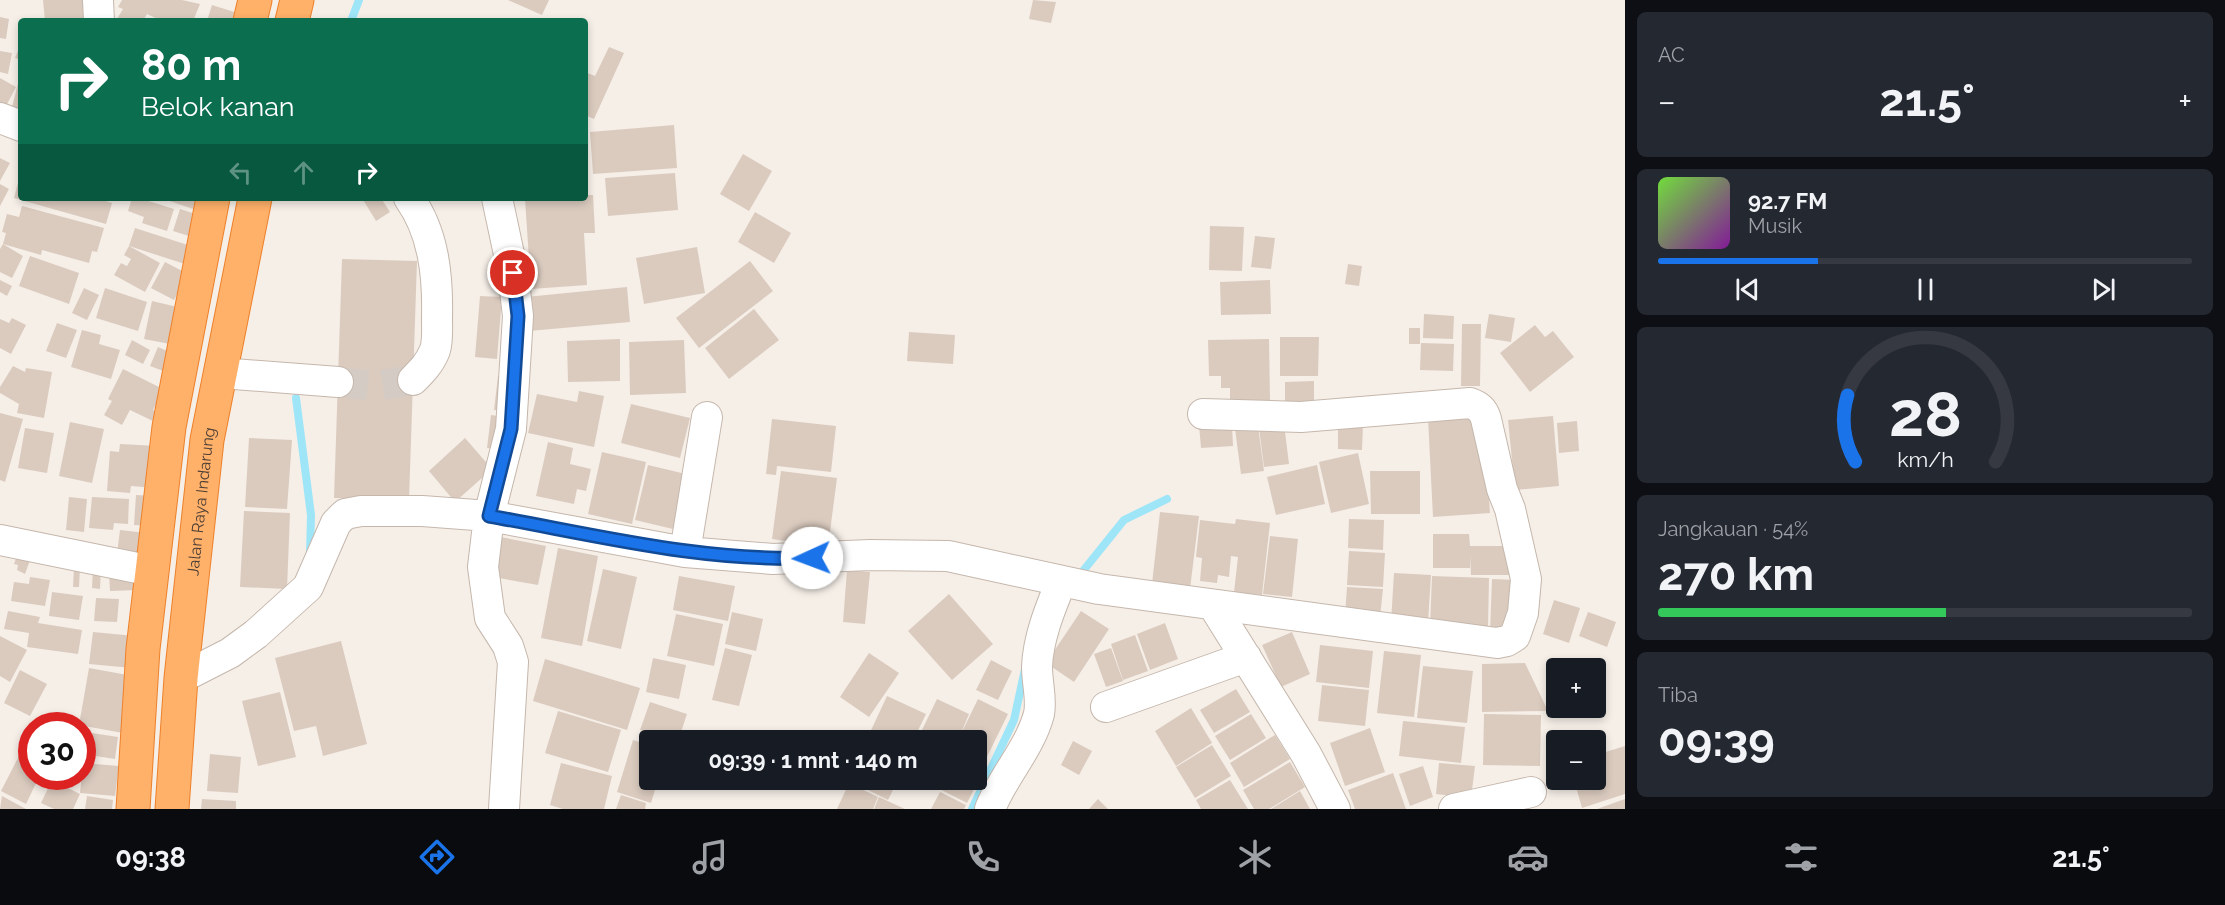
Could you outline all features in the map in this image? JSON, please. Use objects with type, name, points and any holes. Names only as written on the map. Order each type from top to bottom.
[{"type":"highway","points":[[251,18],[255,0]]},
{"type":"highway","points":[[293,18],[297,0]]},
{"type":"highway","points":[[133,809],[143,649],[169,427],[212,201]]},
{"type":"highway","name":"Jalan Raya Indarung","points":[[172,809],[181,678],[207,440],[254,201]]},
{"type":"street","points":[[98,0],[99,18]]},
{"type":"street","points":[[0,118],[18,125]]},
{"type":"street","points":[[410,201],[430,241],[436,276],[437,302],[435,349],[425,368],[413,380]]},
{"type":"street","points":[[498,201],[513,273],[518,316],[511,429],[489,516],[483,567],[490,618],[508,646],[513,662],[504,809]]},
{"type":"street","points":[[221,372],[338,382]]},
{"type":"street","points":[[181,678],[230,653],[309,587],[336,523],[345,514],[361,511],[422,511],[489,516],[685,552],[773,559],[870,555],[948,556],[1061,582],[1213,605],[1497,643],[1515,636],[1523,613],[1526,579],[1484,411],[1477,406],[1470,403],[1301,417],[1203,414]]},
{"type":"street","points":[[685,552],[707,417]]},
{"type":"street","points":[[0,540],[152,571]]},
{"type":"street","points":[[990,809],[999,788],[1033,733],[1040,710],[1037,668],[1041,642],[1047,618],[1061,582]]},
{"type":"street","points":[[1213,605],[1306,754],[1335,809]]},
{"type":"street","points":[[1106,706],[1246,657]]},
{"type":"street","points":[[1454,809],[1531,792]]},
{"type":"building","points":[[43,0],[93,0],[95,18],[45,18]]},
{"type":"building","points":[[122,0],[182,0],[200,4],[194,18],[156,18],[147,14],[145,18],[118,18],[123,9],[118,7]]},
{"type":"building","points":[[508,0],[549,0],[542,15]]},
{"type":"building","points":[[1033,0],[1056,2],[1051,23],[1029,19]]},
{"type":"building","points":[[212,5],[244,15],[243,18],[208,18]]},
{"type":"building","points":[[0,17],[9,19],[6,39],[0,38]]},
{"type":"building","points":[[609,47],[624,53],[594,119],[588,116],[588,73],[595,76]]},
{"type":"building","points":[[0,51],[12,53],[8,74],[0,72]]},
{"type":"building","points":[[0,78],[16,87],[3,112],[0,110]]},
{"type":"building","points":[[18,84],[18,113],[11,111]]},
{"type":"building","points":[[674,125],[677,168],[593,174],[590,132]]},
{"type":"building","points":[[743,154],[772,171],[749,211],[720,194]]},
{"type":"building","points":[[0,158],[10,163],[0,181]]},
{"type":"building","points":[[675,173],[678,210],[608,216],[605,178]]},
{"type":"building","points":[[18,183],[18,199],[14,198]]},
{"type":"building","points":[[0,184],[9,189],[0,206]]},
{"type":"building","points":[[588,195],[593,195],[595,233],[584,233],[587,285],[531,289],[525,201],[588,201]]},
{"type":"building","points":[[25,201],[106,201],[112,203],[106,224]]},
{"type":"building","points":[[131,201],[149,201],[174,209],[167,231],[142,223],[144,217],[128,211]]},
{"type":"building","points":[[170,201],[196,201],[193,209]]},
{"type":"building","points":[[364,201],[383,201],[390,212],[376,221]]},
{"type":"building","points":[[22,206],[104,228],[97,252],[92,251],[89,263],[42,250],[41,255],[3,244],[6,233],[2,232],[7,214],[19,217]]},
{"type":"building","points":[[180,209],[199,215],[192,237],[173,231]]},
{"type":"building","points":[[755,212],[791,233],[774,263],[738,242]]},
{"type":"building","points":[[1210,226],[1244,227],[1242,271],[1209,270]]},
{"type":"building","points":[[135,228],[194,247],[188,265],[129,246]]},
{"type":"building","points":[[1255,236],[1275,238],[1271,269],[1251,267]]},
{"type":"building","points":[[3,244],[23,256],[12,278],[0,272],[0,249]]},
{"type":"building","points":[[129,246],[160,263],[145,292],[114,275],[121,263],[127,266],[131,259],[124,255]]},
{"type":"building","points":[[697,247],[705,293],[644,304],[636,258]]},
{"type":"building","points":[[30,256],[79,273],[69,304],[19,286]]},
{"type":"building","points":[[342,259],[417,261],[409,500],[334,498]]},
{"type":"building","points":[[750,261],[773,291],[699,348],[676,318]]},
{"type":"building","points":[[165,262],[188,274],[174,300],[151,288]]},
{"type":"building","points":[[1348,264],[1362,266],[1359,286],[1345,284]]},
{"type":"building","points":[[0,280],[12,286],[7,296],[0,292]]},
{"type":"building","points":[[1270,280],[1271,314],[1221,315],[1220,282]]},
{"type":"building","points":[[627,287],[630,322],[529,331],[526,297]]},
{"type":"building","points":[[84,288],[99,295],[87,320],[72,313]]},
{"type":"building","points":[[105,288],[147,302],[138,331],[96,318]]},
{"type":"building","points":[[480,296],[502,297],[497,359],[475,357]]},
{"type":"building","points":[[152,301],[182,308],[175,345],[144,339]]},
{"type":"building","points":[[754,309],[779,340],[729,379],[705,348]]},
{"type":"building","points":[[1424,314],[1454,316],[1453,339],[1423,338]]},
{"type":"building","points":[[1489,314],[1515,318],[1511,342],[1485,338]]},
{"type":"building","points":[[12,318],[26,325],[11,354],[0,348],[0,319],[9,323]]},
{"type":"building","points":[[57,323],[77,330],[66,358],[46,351]]},
{"type":"building","points":[[1462,324],[1481,324],[1480,386],[1461,386]]},
{"type":"building","points":[[1535,325],[1545,337],[1553,331],[1574,357],[1530,392],[1500,353]]},
{"type":"building","points":[[1409,328],[1420,328],[1420,344],[1409,344]]},
{"type":"building","points":[[82,330],[101,335],[99,344],[120,350],[111,379],[71,367]]},
{"type":"building","points":[[909,332],[955,335],[953,364],[907,361]]},
{"type":"building","points":[[1280,337],[1319,337],[1318,376],[1280,376]]},
{"type":"building","points":[[620,339],[620,381],[568,382],[567,341]]},
{"type":"building","points":[[1269,339],[1270,401],[1230,402],[1230,388],[1221,388],[1221,376],[1209,376],[1208,340]]},
{"type":"building","points":[[132,340],[150,350],[143,364],[125,355]]},
{"type":"building","points":[[684,340],[686,393],[630,395],[629,342]]},
{"type":"building","points":[[1421,343],[1454,344],[1453,371],[1420,370]]},
{"type":"building","points":[[158,347],[174,354],[166,372],[150,366]]},
{"type":"building","points":[[13,366],[25,372],[26,368],[52,372],[44,418],[17,413],[19,404],[0,393],[0,387]]},
{"type":"building","points":[[123,369],[169,392],[159,398],[153,410],[160,413],[155,422],[130,410],[122,425],[104,415],[112,401],[108,399]]},
{"type":"building","points":[[498,376],[509,377],[506,411],[494,410]]},
{"type":"building","points":[[1314,381],[1314,411],[1285,411],[1285,382]]},
{"type":"building","points":[[579,391],[604,396],[594,447],[528,433],[537,394],[577,402]]},
{"type":"building","points":[[631,404],[690,418],[680,458],[621,443]]},
{"type":"building","points":[[0,413],[23,419],[5,482],[0,480]]},
{"type":"building","points":[[491,415],[505,417],[501,450],[487,448]]},
{"type":"building","points":[[1480,415],[1486,453],[1490,513],[1433,517],[1428,418]]},
{"type":"building","points":[[1553,416],[1559,486],[1515,490],[1508,420]]},
{"type":"building","points":[[772,419],[836,426],[831,472],[777,466],[776,475],[766,474]]},
{"type":"building","points":[[1577,421],[1579,451],[1559,453],[1557,423]]},
{"type":"building","points":[[70,422],[104,429],[92,483],[59,476]]},
{"type":"building","points":[[1232,424],[1233,446],[1201,448],[1199,425]]},
{"type":"building","points":[[1284,424],[1289,464],[1264,467],[1259,428]]},
{"type":"building","points":[[1338,424],[1363,425],[1362,450],[1338,449]]},
{"type":"building","points":[[1258,426],[1264,471],[1241,474],[1235,429]]},
{"type":"building","points":[[25,428],[54,433],[47,473],[18,468]]},
{"type":"building","points":[[249,438],[292,440],[287,509],[245,507]]},
{"type":"building","points":[[465,438],[492,469],[455,502],[429,471]]},
{"type":"building","points":[[548,442],[573,448],[570,464],[591,469],[586,491],[577,489],[574,504],[536,496]]},
{"type":"building","points":[[120,444],[158,446],[155,488],[131,486],[130,493],[107,491],[110,451],[119,452]]},
{"type":"building","points":[[602,452],[646,462],[632,524],[588,514]]},
{"type":"building","points":[[1358,453],[1369,504],[1331,513],[1319,462]]},
{"type":"building","points":[[648,465],[690,475],[677,530],[635,520]]},
{"type":"building","points":[[1317,465],[1325,504],[1276,515],[1267,477]]},
{"type":"building","points":[[781,471],[837,478],[828,547],[772,539]]},
{"type":"building","points":[[1370,471],[1420,471],[1420,514],[1371,514]]},
{"type":"building","points":[[136,495],[156,496],[154,526],[134,525]]},
{"type":"building","points":[[69,497],[87,499],[84,532],[66,530]]},
{"type":"building","points":[[92,497],[129,499],[128,524],[114,523],[113,530],[89,528]]},
{"type":"building","points":[[244,511],[290,513],[287,589],[240,587]]},
{"type":"building","points":[[1160,512],[1199,516],[1190,589],[1152,584]]},
{"type":"building","points":[[1236,519],[1270,523],[1262,595],[1234,592],[1238,557],[1231,556],[1229,577],[1218,575],[1217,583],[1200,581],[1202,558],[1196,557],[1200,520],[1235,524]]},
{"type":"building","points":[[1349,519],[1384,520],[1383,550],[1348,548]]},
{"type":"building","points":[[120,530],[146,533],[143,557],[117,554]]},
{"type":"building","points":[[1433,534],[1469,534],[1470,546],[1512,546],[1512,575],[1471,575],[1470,555],[1470,568],[1433,568]]},
{"type":"building","points":[[1270,536],[1298,539],[1292,597],[1263,594]]},
{"type":"building","points":[[501,537],[546,546],[538,585],[493,577]]},
{"type":"building","points":[[20,547],[33,552],[25,574],[17,570],[18,565],[14,564]]},
{"type":"building","points":[[558,548],[598,556],[582,646],[541,638]]},
{"type":"building","points":[[1349,551],[1385,553],[1383,587],[1347,585]]},
{"type":"building","points":[[93,566],[101,566],[100,589],[92,588]]},
{"type":"building","points":[[74,567],[80,567],[79,587],[73,587]]},
{"type":"building","points":[[603,569],[637,577],[621,649],[587,641]]},
{"type":"building","points":[[847,570],[870,572],[865,624],[843,622]]},
{"type":"building","points":[[137,571],[138,590],[110,591],[109,572]]},
{"type":"building","points":[[1394,573],[1431,575],[1428,623],[1391,622]]},
{"type":"building","points":[[679,576],[735,586],[728,621],[673,610]]},
{"type":"building","points":[[1432,576],[1489,578],[1488,629],[1430,627]]},
{"type":"building","points":[[30,577],[50,580],[45,606],[11,601],[14,582],[29,584]]},
{"type":"building","points":[[1492,579],[1517,580],[1514,634],[1490,633]]},
{"type":"building","points":[[1347,587],[1383,589],[1380,617],[1345,615]]},
{"type":"building","points":[[52,592],[83,596],[79,620],[49,616]]},
{"type":"building","points":[[949,594],[993,644],[952,680],[908,631]]},
{"type":"building","points":[[96,598],[119,599],[117,622],[94,621]]},
{"type":"building","points":[[1554,600],[1580,608],[1569,643],[1543,634]]},
{"type":"building","points":[[8,611],[40,617],[38,623],[82,630],[78,654],[27,647],[29,633],[4,629]]},
{"type":"building","points":[[1081,611],[1109,629],[1074,682],[1046,663]]},
{"type":"building","points":[[732,612],[763,619],[756,651],[725,644]]},
{"type":"building","points":[[1588,612],[1616,622],[1607,647],[1579,636]]},
{"type":"building","points":[[676,614],[723,624],[714,666],[667,656]]},
{"type":"building","points":[[1165,623],[1178,659],[1150,670],[1137,634]]},
{"type":"building","points":[[93,632],[135,636],[132,668],[89,664]]},
{"type":"building","points":[[1292,632],[1310,674],[1281,687],[1262,645]]},
{"type":"building","points":[[1135,635],[1148,671],[1123,680],[1111,644]]},
{"type":"building","points":[[0,636],[27,650],[10,682],[0,676]]},
{"type":"building","points":[[341,641],[367,744],[323,756],[316,726],[294,731],[275,658]]},
{"type":"building","points":[[1320,645],[1373,651],[1369,688],[1316,682]]},
{"type":"building","points":[[725,648],[752,655],[739,706],[712,700]]},
{"type":"building","points":[[1111,648],[1123,681],[1106,687],[1094,654]]},
{"type":"building","points":[[1384,651],[1421,655],[1414,717],[1377,713]]},
{"type":"building","points":[[869,653],[899,673],[869,717],[840,697]]},
{"type":"building","points":[[653,658],[686,665],[679,699],[646,692]]},
{"type":"building","points":[[545,659],[640,688],[627,730],[533,701]]},
{"type":"building","points":[[991,660],[1012,671],[998,700],[976,690]]},
{"type":"building","points":[[1525,663],[1546,711],[1482,712],[1482,664]]},
{"type":"building","points":[[1423,666],[1473,671],[1467,723],[1417,718]]},
{"type":"building","points":[[89,668],[133,676],[123,733],[96,728],[96,712],[81,712]]},
{"type":"building","points":[[20,670],[47,684],[32,712],[22,712],[4,703]]},
{"type":"building","points":[[1322,685],[1369,690],[1365,726],[1318,721]]},
{"type":"building","points":[[1236,689],[1250,712],[1214,733],[1200,710]]},
{"type":"building","points":[[280,692],[296,757],[258,766],[242,701]]},
{"type":"building","points":[[887,696],[926,714],[918,730],[871,730]]},
{"type":"building","points":[[937,699],[969,714],[962,730],[922,730]]},
{"type":"building","points":[[978,699],[1008,714],[987,757],[987,730],[963,730]]},
{"type":"building","points":[[650,702],[687,714],[682,730],[640,730]]},
{"type":"building","points":[[1191,708],[1212,743],[1176,766],[1155,731]]},
{"type":"building","points":[[558,711],[621,730],[608,772],[545,753]]},
{"type":"building","points":[[1251,714],[1266,738],[1230,760],[1215,736]]},
{"type":"building","points":[[1484,714],[1541,715],[1540,766],[1483,765]]},
{"type":"building","points":[[1403,721],[1465,727],[1461,763],[1399,756]]},
{"type":"building","points":[[1370,728],[1385,772],[1345,786],[1330,743]]},
{"type":"building","points":[[96,734],[118,737],[115,759],[96,756]]},
{"type":"building","points":[[1275,735],[1290,759],[1244,787],[1230,763]]},
{"type":"building","points":[[633,740],[639,742],[639,790],[655,790],[651,803],[617,792]]},
{"type":"building","points":[[1073,741],[1092,751],[1079,775],[1061,765]]},
{"type":"building","points":[[1212,745],[1231,776],[1195,798],[1176,767]]},
{"type":"building","points":[[1625,746],[1625,794],[1582,808],[1577,790],[1606,790],[1606,752]]},
{"type":"building","points":[[210,754],[241,757],[238,793],[207,791]]},
{"type":"building","points":[[18,758],[18,790],[33,790],[26,804],[1,791]]},
{"type":"building","points":[[1290,762],[1305,787],[1269,809],[1254,809],[1243,790]]},
{"type":"building","points":[[561,763],[612,776],[604,809],[563,809],[550,805]]},
{"type":"building","points":[[1439,763],[1475,766],[1471,798],[1436,794]]},
{"type":"building","points":[[96,764],[119,766],[115,796],[80,793],[80,790],[96,790]]},
{"type":"building","points":[[1423,766],[1433,797],[1410,806],[1399,774]]},
{"type":"building","points":[[1393,773],[1406,809],[1355,809],[1348,790]]},
{"type":"building","points":[[1230,780],[1248,809],[1201,809],[1196,800]]},
{"type":"building","points":[[47,790],[72,790],[80,794],[73,809],[54,809],[41,803]]},
{"type":"building","points":[[846,790],[864,790],[878,797],[873,809],[837,809]]},
{"type":"building","points":[[868,790],[893,790],[888,800]]},
{"type":"building","points":[[942,790],[974,790],[967,803]]},
{"type":"building","points":[[1300,791],[1310,809],[1271,809]]},
{"type":"building","points":[[940,792],[966,805],[964,809],[931,809]]},
{"type":"building","points":[[621,795],[646,803],[645,809],[616,809]]},
{"type":"building","points":[[2,796],[26,809],[0,809]]},
{"type":"building","points":[[87,796],[113,800],[112,809],[85,809]]},
{"type":"building","points":[[879,797],[905,809],[874,809]]},
{"type":"building","points":[[202,799],[236,801],[236,809],[201,809]]},
{"type":"building","points":[[1098,799],[1108,809],[1089,809]]},
{"type":"building","points":[[1625,799],[1625,809],[1597,809]]},
{"type":"waterway","points":[[352,18],[359,0]]},
{"type":"waterway","points":[[296,398],[311,515],[310,554]]},
{"type":"waterway","points":[[1083,571],[1124,520],[1167,499]]},
{"type":"waterway","points":[[972,809],[1014,720],[1025,669]]},
{"type":"tunnel","points":[[338,382],[376,386],[413,380]]},
{"type":"route","points":[[513,273],[518,316],[511,429],[489,516],[685,552],[773,559],[812,558]]}]
